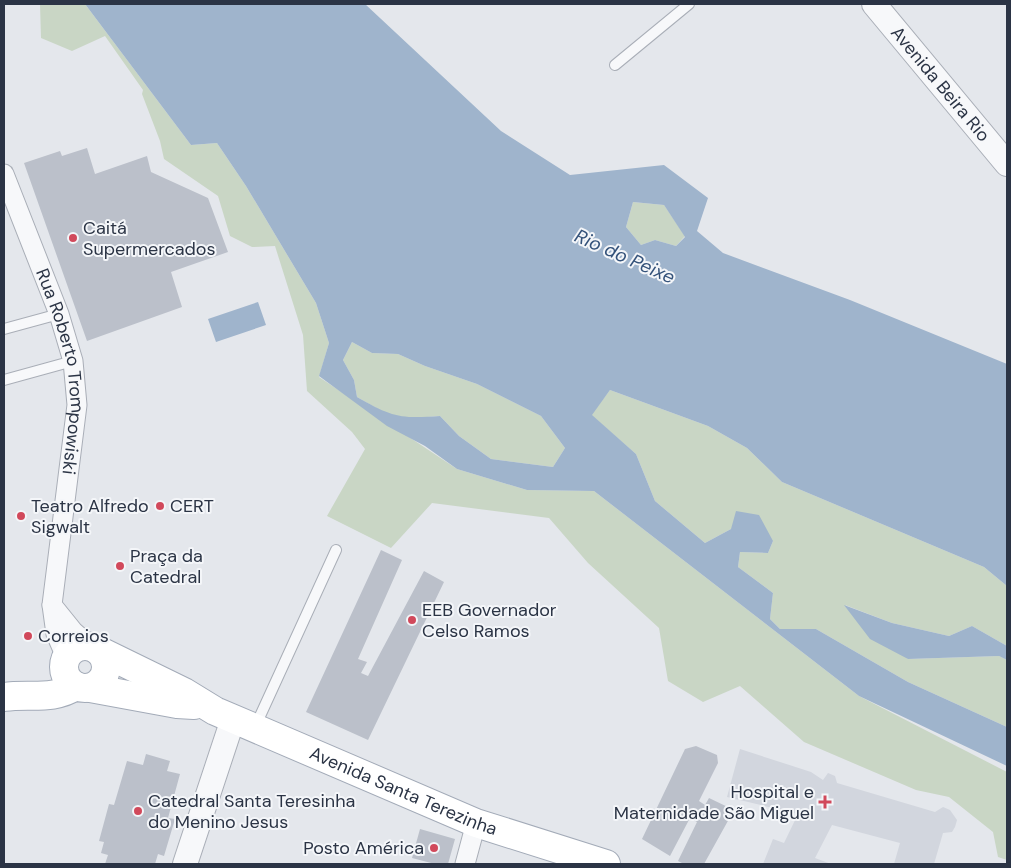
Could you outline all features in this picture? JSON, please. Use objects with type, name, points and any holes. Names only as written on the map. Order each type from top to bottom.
[{"type":"main road","name":"Avenida Santa Terezinha","points":[[80,665],[178,704],[204,706]]},
{"type":"main road","name":"Avenida Santa Terezinha","points":[[80,665],[184,692],[204,706],[244,724],[476,823],[606,864]]},
{"type":"main road","points":[[6,697],[49,697],[64,694],[80,665]]},
{"type":"street","name":"Avenida Beira Rio","points":[[874,4],[1007,164]]},
{"type":"street","name":"Rua Roberto Trompowiski","points":[[4,174],[59,314],[73,361],[77,405],[52,605],[56,634],[80,665]]},
{"type":"street","points":[[52,605],[73,631],[80,665]]},
{"type":"street","points":[[185,864],[244,724]]},
{"type":"street","points":[[465,864],[476,823]]},
{"type":"lane","points":[[615,65],[689,4]]},
{"type":"lane","points":[[4,329],[59,314]]},
{"type":"lane","points":[[4,380],[73,361]]},
{"type":"lane","points":[[244,724],[336,550]]},
{"type":"shaded area","name":"Hospital e Maternidade São Miguel","points":[[740,749],[811,772],[823,780],[828,773],[835,776],[837,783],[935,812],[943,807],[950,810],[957,820],[955,827],[952,832],[943,833],[934,864],[894,864],[900,843],[832,825],[815,858],[831,864],[763,864],[773,839],[784,843],[798,814],[727,797]]},
{"type":"green space","points":[[40,4],[85,4],[191,145],[217,143],[246,186],[316,303],[329,343],[319,377],[457,469],[527,490],[594,491],[859,696],[1007,772],[1007,860],[998,857],[993,832],[949,797],[916,790],[804,742],[740,686],[703,702],[668,681],[659,628],[588,563],[549,518],[432,503],[391,548],[327,516],[365,449],[352,432],[307,391],[303,335],[275,246],[252,247],[230,236],[218,196],[164,159],[160,141],[142,94],[143,90],[105,36],[72,51],[41,38]]},
{"type":"green space","points":[[633,202],[664,205],[685,236],[676,246],[655,240],[641,245],[626,227]]},
{"type":"green space","points":[[352,342],[372,353],[398,354],[425,366],[477,384],[541,416],[565,448],[553,467],[491,459],[459,436],[440,416],[414,418],[390,416],[357,397],[354,380],[343,360]]},
{"type":"green space","points":[[610,390],[708,426],[747,448],[782,482],[984,567],[1007,586],[1007,646],[972,626],[949,636],[892,623],[845,605],[908,659],[999,656],[1007,660],[1007,727],[908,682],[816,629],[780,629],[770,619],[773,593],[738,567],[740,552],[768,553],[773,541],[731,529],[705,543],[655,501],[636,454],[591,415]]},
{"type":"water","name":"Rio do Peixe","points":[[85,4],[365,4],[501,131],[570,175],[664,165],[708,198],[697,231],[723,253],[850,300],[1007,364],[1007,586],[984,567],[782,482],[747,448],[708,426],[610,390],[592,415],[636,454],[655,501],[705,543],[731,529],[736,511],[759,515],[773,541],[768,553],[740,552],[738,567],[773,593],[770,619],[780,629],[816,629],[908,682],[1007,727],[1007,766],[859,696],[594,491],[527,490],[457,469],[425,446],[387,426],[319,376],[329,343],[316,303],[246,186],[217,143],[191,145]],"holes":[[[633,202],[664,205],[685,237],[676,246],[655,240],[641,245],[626,227]],[[352,342],[372,353],[398,354],[425,366],[477,384],[541,416],[565,448],[553,467],[491,459],[459,436],[440,416],[405,417],[379,409],[357,397],[354,380],[343,360]]]},
{"type":"water","points":[[258,302],[266,325],[216,342],[208,319]]},
{"type":"water","points":[[844,605],[892,623],[949,636],[972,626],[1007,646],[1007,660],[999,656],[908,659],[870,639]]},
{"type":"building","points":[[87,148],[95,174],[147,156],[151,172],[208,198],[228,252],[171,272],[182,307],[87,341],[24,163],[60,151],[62,156]]},
{"type":"building","name":"EEB Governador Celso Ramos","points":[[381,550],[402,560],[358,659],[367,662],[361,673],[368,676],[424,571],[444,582],[368,740],[306,712]]},
{"type":"building","points":[[696,746],[717,755],[718,763],[699,801],[705,805],[709,798],[734,810],[704,864],[684,864],[678,861],[697,822],[690,818],[670,856],[642,839],[685,749]]},
{"type":"building","name":"Catedral Santa Teresinha do Menino Jesus","points":[[146,754],[170,761],[167,771],[180,774],[168,818],[175,819],[164,856],[158,854],[155,864],[105,864],[108,855],[101,853],[104,842],[99,841],[109,804],[114,805],[127,761],[143,765]]},
{"type":"building","name":"Posto América","points":[[420,829],[455,839],[448,864],[435,864],[412,858]]},
{"type":"place","name":"Caitá Supermercados","points":[[73,238]]},
{"type":"place","name":"CERT","points":[[160,506]]},
{"type":"place","name":"Teatro Alfredo Sigwalt","points":[[21,516]]},
{"type":"place","name":"Praça da Catedral","points":[[120,566]]},
{"type":"place","name":"EEB Governador Celso Ramos","points":[[412,620]]},
{"type":"place","name":"Correios","points":[[28,636]]},
{"type":"place","name":"Hospital e Maternidade São Miguel","points":[[825,802]]},
{"type":"place","name":"Catedral Santa Teresinha do Menino Jesus","points":[[138,811]]},
{"type":"place","name":"Posto América","points":[[434,848]]}]
